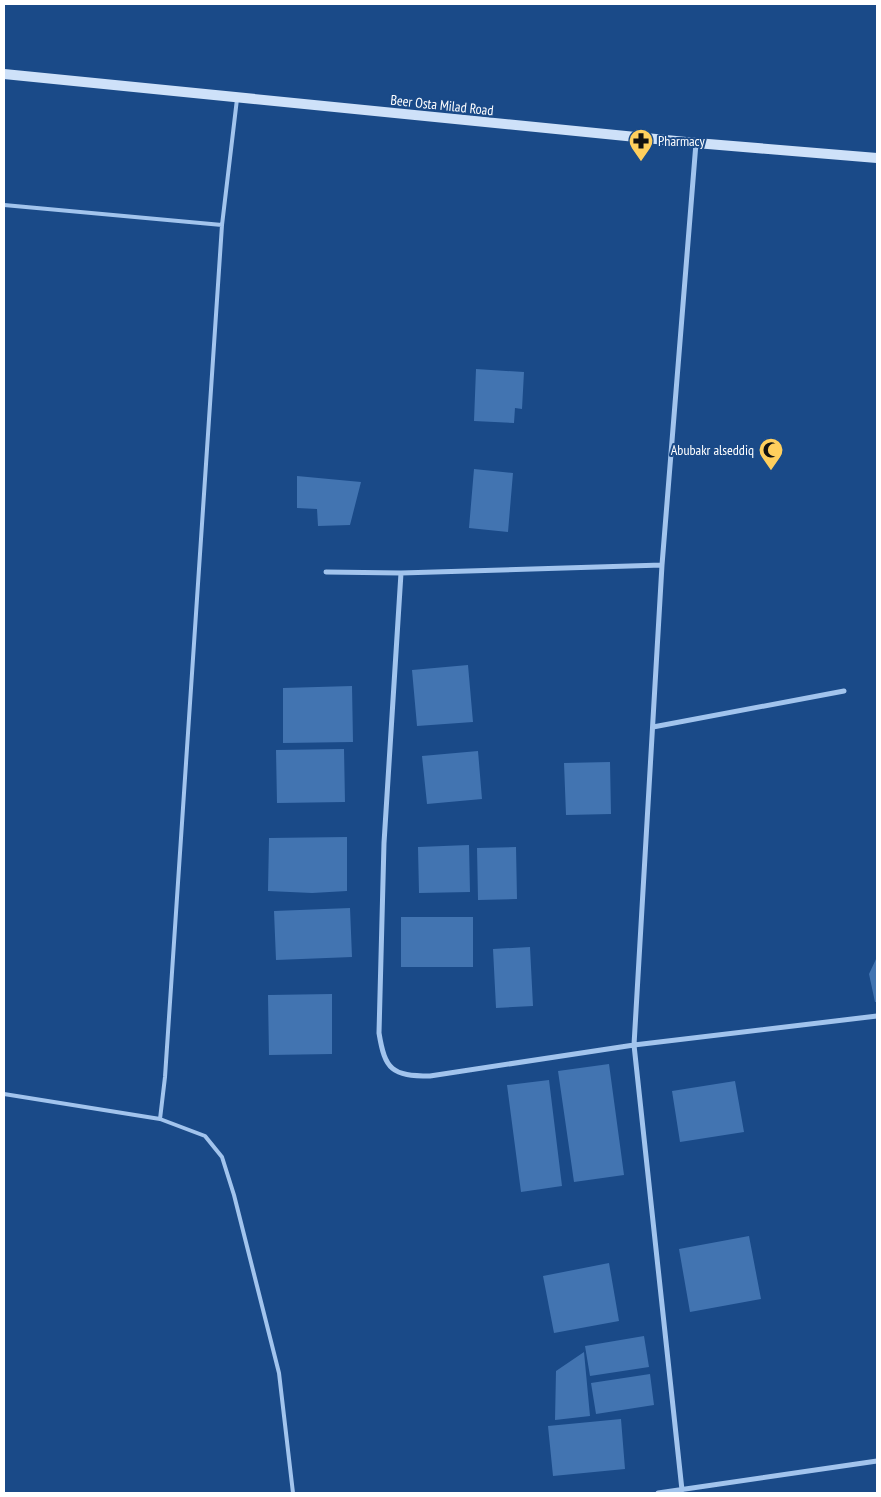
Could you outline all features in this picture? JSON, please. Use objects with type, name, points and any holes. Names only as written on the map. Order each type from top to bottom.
[{"type":"main road","name":"Beer Osta Milad Road","points":[[4,74],[696,144],[877,158]]},
{"type":"street","points":[[682,1490],[634,1045],[662,564],[696,144]]},
{"type":"street","points":[[326,572],[400,574],[662,564]]},
{"type":"street","points":[[400,574],[384,843],[379,1032],[382,1053],[390,1068],[405,1076],[430,1076],[634,1045],[877,1016]]},
{"type":"street","points":[[652,727],[844,691]]},
{"type":"street","points":[[658,1493],[877,1461]]},
{"type":"lane","points":[[160,1119],[165,1077],[222,225],[237,99]]},
{"type":"lane","points":[[4,205],[222,225]]},
{"type":"lane","points":[[4,1094],[160,1119],[205,1136],[222,1157],[234,1195],[279,1373],[293,1493]]},
{"type":"building","points":[[476,369],[524,372],[522,409],[515,408],[514,423],[474,421]]},
{"type":"building","points":[[474,469],[513,473],[508,532],[469,528]]},
{"type":"building","points":[[297,476],[361,482],[350,525],[318,526],[317,509],[297,508]]},
{"type":"building","points":[[468,665],[473,722],[417,726],[412,670]]},
{"type":"building","points":[[352,686],[353,742],[283,743],[283,688]]},
{"type":"building","points":[[344,749],[345,802],[277,803],[276,750]]},
{"type":"building","points":[[478,751],[482,799],[427,804],[422,756]]},
{"type":"building","points":[[610,762],[611,814],[566,815],[564,763]]},
{"type":"building","points":[[347,837],[347,891],[312,893],[268,891],[269,838]]},
{"type":"building","points":[[469,845],[470,892],[419,893],[418,847]]},
{"type":"building","points":[[516,847],[517,899],[478,900],[477,848]]},
{"type":"building","points":[[350,908],[352,957],[276,960],[274,911]]},
{"type":"building","points":[[401,917],[473,917],[473,967],[401,967]]},
{"type":"building","points":[[530,947],[533,1006],[496,1008],[493,949]]},
{"type":"building","points":[[877,957],[877,1002],[875,1002],[869,974]]},
{"type":"building","points":[[332,994],[332,1054],[269,1055],[268,995]]},
{"type":"building","points":[[609,1064],[624,1175],[574,1182],[558,1071]]},
{"type":"building","points":[[549,1080],[562,1186],[521,1192],[507,1085]]},
{"type":"building","points":[[735,1081],[744,1132],[680,1142],[672,1091]]},
{"type":"building","points":[[749,1236],[761,1299],[690,1312],[679,1249]]},
{"type":"building","points":[[609,1263],[619,1321],[554,1333],[543,1276]]},
{"type":"building","points":[[644,1336],[649,1367],[590,1376],[585,1346]]},
{"type":"building","points":[[584,1352],[590,1416],[555,1420],[556,1371]]},
{"type":"building","points":[[650,1374],[654,1405],[596,1414],[591,1383]]},
{"type":"building","points":[[621,1419],[625,1469],[553,1476],[548,1426]]},
{"type":"place","name":"Pharmacy","points":[[641,162]]},
{"type":"place","name":"Abubakr alseddiq","points":[[771,471]]}]
